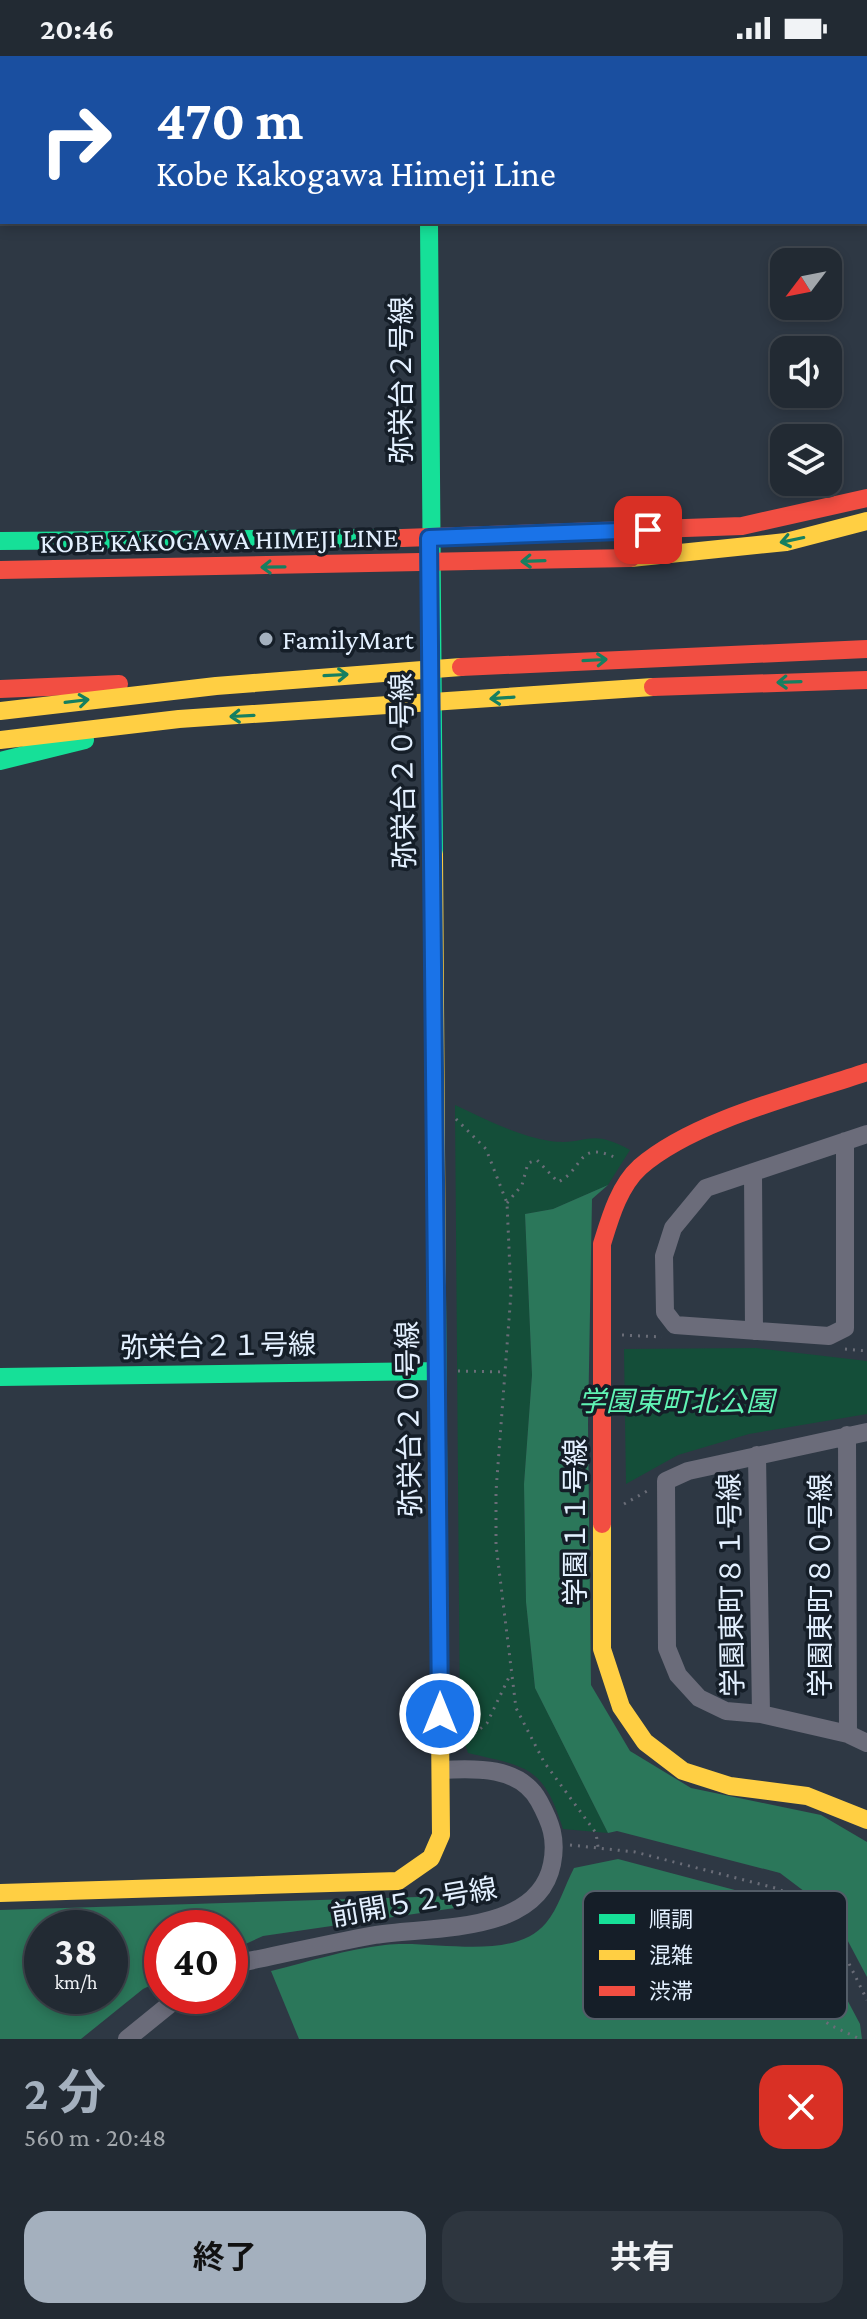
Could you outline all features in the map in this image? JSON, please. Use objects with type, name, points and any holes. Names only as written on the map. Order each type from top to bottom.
[{"type":"main road","name":"弥栄台２号線","points":[[429,224],[429,538]]},
{"type":"main road","name":"KOBE KAKOGAWA HIMEJI LINE","points":[[0,541],[429,538],[742,526],[867,498]]},
{"type":"main road","name":"KOBE KAKOGAWA HIMEJI LINE","points":[[0,570],[644,558],[786,542],[867,521]]},
{"type":"main road","name":"弥栄台２０号線","points":[[0,1893],[398,1881],[431,1858],[441,1835],[429,538]]},
{"type":"main road","points":[[0,711],[176,688],[302,677],[613,659],[867,649]]},
{"type":"main road","points":[[0,740],[122,725],[687,685],[867,680]]},
{"type":"main road","points":[[0,689],[100,683],[176,688]]},
{"type":"main road","points":[[0,761],[69,746],[122,725]]},
{"type":"main road","name":"学園１１号線","points":[[867,1072],[711,1124],[675,1142],[639,1168],[613,1207],[602,1244],[602,1649],[621,1707],[645,1742],[683,1771],[730,1786],[807,1796],[867,1820]]},
{"type":"main road","name":"弥栄台２１号線","points":[[0,1377],[437,1371]]},
{"type":"street","points":[[845,1141],[845,1328],[829,1336],[675,1325],[665,1312],[664,1256],[673,1228],[706,1188],[845,1141],[867,1134]]},
{"type":"street","points":[[753,1172],[754,1331]]},
{"type":"street","points":[[867,1432],[688,1471],[666,1481],[667,1648],[678,1675],[699,1698],[726,1711],[761,1714],[848,1734],[867,1743]]},
{"type":"street","name":"学園東町８０号線","points":[[847,1435],[848,1734]]},
{"type":"street","name":"学園東町８１号線","points":[[757,1455],[761,1714]]},
{"type":"street","points":[[441,1770],[488,1769],[515,1779],[536,1795],[548,1818],[555,1844]]},
{"type":"street","name":"前開５２号線","points":[[248,1961],[373,1936],[499,1919],[536,1898],[549,1878],[555,1844]]},
{"type":"street","points":[[127,2039],[158,2014]]},
{"type":"path","points":[[455,1118],[486,1149],[507,1203],[511,1293],[496,1491],[496,1545],[516,1708],[544,1762],[596,1833],[598,1847]]},
{"type":"path","points":[[507,1203],[522,1185],[528,1163],[537,1160],[558,1182],[565,1178],[580,1157],[588,1154],[610,1155],[639,1168]]},
{"type":"path","points":[[602,1335],[672,1337]]},
{"type":"path","points":[[846,1349],[867,1351]]},
{"type":"path","points":[[437,1371],[506,1372]]},
{"type":"path","points":[[604,1514],[666,1481]]},
{"type":"path","points":[[440,1745],[465,1744],[478,1733],[506,1689],[512,1670]]},
{"type":"path","points":[[555,1844],[635,1852],[782,1891]]},
{"type":"path","points":[[847,1959],[867,2000]]},
{"type":"path","points":[[822,2019],[860,2039]]},
{"type":"green space","points":[[455,1105],[538,1139],[563,1142],[597,1138],[630,1150],[608,1185],[553,1209],[525,1214],[532,1375],[524,1484],[526,1602],[535,1688],[608,1833],[563,1829],[556,1808],[540,1781],[519,1766],[468,1753],[460,1729]]},
{"type":"green space","points":[[608,1185],[592,1199],[588,1424],[591,1685],[630,1751],[691,1788],[821,1815],[867,1842],[867,1977],[847,1939],[847,1891],[804,1891],[780,1873],[617,1831],[608,1833],[535,1688],[526,1602],[524,1484],[532,1375],[525,1214],[553,1209]]},
{"type":"green space","name":"学園東町北公園","points":[[756,1348],[867,1361],[867,1414],[749,1434],[678,1455],[626,1484],[624,1349]]},
{"type":"green space","points":[[618,1859],[739,1891],[583,1891],[583,2019],[847,2019],[847,2000],[860,2024],[862,2039],[299,2039],[271,1971],[385,1945],[471,1947],[514,1942],[532,1935],[546,1923],[574,1868]]},
{"type":"green space","points":[[450,1896],[455,1908],[263,1936],[248,1943],[248,1910],[144,1910],[144,1989],[128,2001],[128,1910],[24,1910],[24,2014],[112,2014],[81,2039],[0,2039],[0,1910]]},
{"type":"traffic: fast","points":[[429,224],[434,854]]},
{"type":"traffic: fast","points":[[0,541],[402,538]]},
{"type":"traffic: fast","points":[[0,761],[85,740]]},
{"type":"traffic: fast","points":[[437,1294],[440,1726]]},
{"type":"traffic: fast","points":[[0,1377],[437,1371]]},
{"type":"traffic: slow","points":[[631,558],[786,542],[867,521]]},
{"type":"traffic: slow","points":[[0,711],[216,686],[461,667]]},
{"type":"traffic: slow","points":[[0,740],[179,719],[653,687]]},
{"type":"traffic: slow","points":[[434,854],[437,1294]]},
{"type":"traffic: slow","points":[[602,1524],[602,1649],[621,1707],[645,1742],[683,1771],[730,1786],[807,1796],[867,1820]]},
{"type":"traffic: slow","points":[[0,1893],[398,1881],[431,1858],[441,1835],[440,1726]]},
{"type":"traffic: jam","points":[[402,538],[742,526],[867,498]]},
{"type":"traffic: jam","points":[[0,570],[631,558]]},
{"type":"traffic: jam","points":[[461,667],[867,649]]},
{"type":"traffic: jam","points":[[653,687],[867,680]]},
{"type":"traffic: jam","points":[[0,689],[119,684]]},
{"type":"traffic: jam","points":[[602,1524],[602,1244],[626,1183],[662,1150],[718,1122],[867,1072]]},
{"type":"place","name":"FamilyMart","points":[[266,639]]},
{"type":"route","points":[[440,1714],[429,538],[648,530]]}]
